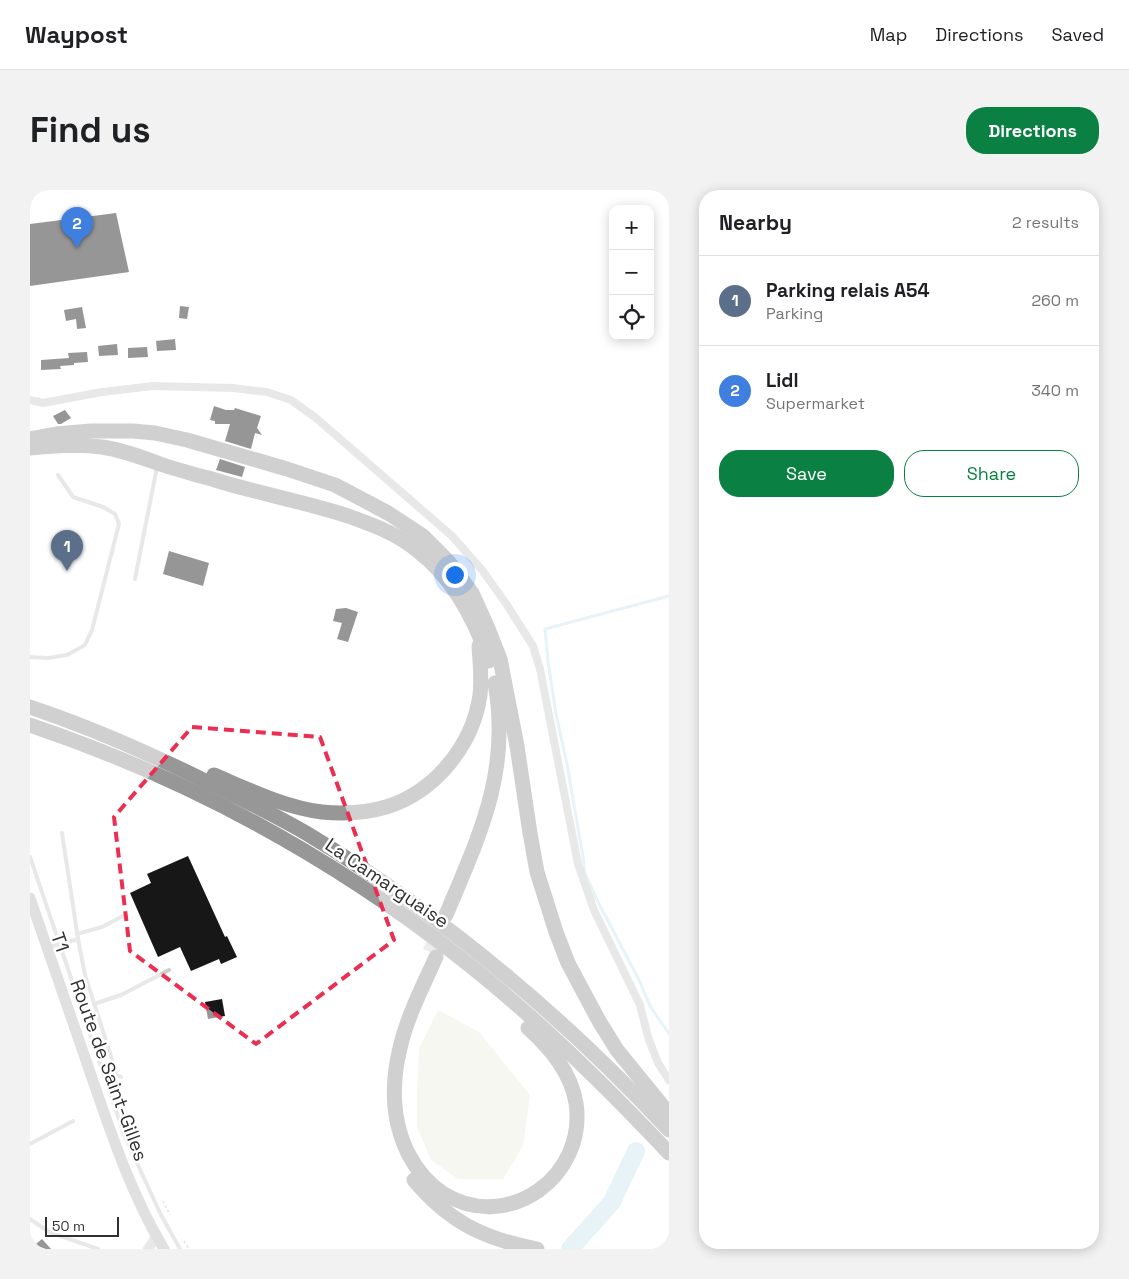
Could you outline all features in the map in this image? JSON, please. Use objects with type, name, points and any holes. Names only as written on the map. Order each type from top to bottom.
[{"type":"highway","points":[[30,439],[56,434],[133,431],[187,440],[287,469],[335,485],[388,512],[423,536],[448,562],[472,593],[500,659],[517,746],[535,862],[544,896],[568,963],[599,1021],[618,1050],[669,1114]]},
{"type":"highway","points":[[30,448],[82,445],[121,450],[217,481],[329,510],[376,526],[398,536],[418,550],[442,574],[456,592],[477,632],[492,667],[499,720],[499,756],[496,775],[485,818],[449,917],[482,847],[498,800],[506,760],[506,694]]},
{"type":"highway","points":[[60,717],[142,744],[290,806],[306,810],[338,813],[375,810],[399,801],[420,790],[450,763],[459,750],[472,724],[480,697],[481,669],[477,632]]},
{"type":"highway","name":"La Camarguaise","points":[[30,707],[60,717],[158,759],[258,807],[304,832],[401,894],[483,956],[535,999],[616,1075],[669,1130]]},
{"type":"highway","name":"La Camarguaise","points":[[30,725],[110,755],[164,778],[276,835],[347,877],[458,956],[527,1014],[602,1083],[669,1153]]},
{"type":"highway","points":[[458,956],[467,973],[536,1034],[567,1075],[576,1102],[577,1114],[574,1138],[566,1160],[562,1168],[543,1188],[527,1198],[498,1206],[475,1205],[457,1201],[437,1190],[420,1174],[400,1136],[395,1107],[395,1076],[400,1047],[433,954],[412,992],[390,1058],[386,1083],[389,1124],[393,1138],[414,1181],[439,1207],[470,1228],[484,1234],[538,1249]]},
{"type":"main road","name":"Route de Saint-Gilles","points":[[30,898],[110,1132],[138,1199],[156,1237],[164,1249]]},
{"type":"street","points":[[30,400],[43,403],[102,392],[153,386],[233,388],[267,392],[291,400],[316,418],[452,536],[482,570],[533,646],[540,669],[578,864],[594,910],[640,1005],[648,1038],[658,1063],[669,1080]]},
{"type":"street","points":[[148,1249],[156,1237]]},
{"type":"lane","points":[[135,578],[158,463]]},
{"type":"lane","points":[[30,657],[48,658],[67,654],[85,644],[92,630],[119,524],[115,514],[103,507],[73,497],[58,476]]},
{"type":"lane","points":[[62,834],[85,975],[117,1075],[121,1077]]},
{"type":"lane","name":"T1","points":[[30,857],[125,1137],[161,1215],[180,1249]]},
{"type":"lane","points":[[77,934],[102,926],[123,916]]},
{"type":"lane","points":[[47,948],[78,939]]},
{"type":"lane","points":[[94,1004],[121,995],[169,970]]},
{"type":"lane","points":[[30,1144],[72,1121]]},
{"type":"lane","points":[[30,1219],[50,1232],[98,1249]]},
{"type":"path","points":[[113,1076],[141,1154]]},
{"type":"path","points":[[162,1198],[170,1216]]},
{"type":"path","points":[[184,1241],[189,1249]]},
{"type":"highlighted area","points":[[192,727],[320,737],[394,940],[256,1044],[130,951],[114,817]]},
{"type":"green space","points":[[438,1010],[479,1032],[530,1095],[523,1146],[503,1179],[458,1179],[431,1160],[417,1127],[419,1049]]},
{"type":"building","points":[[116,213],[129,272],[30,286],[30,224]]},
{"type":"building","points":[[180,306],[189,307],[187,319],[179,318]]},
{"type":"building","points":[[82,307],[86,328],[77,329],[76,319],[66,321],[64,310]]},
{"type":"building","points":[[175,339],[176,350],[157,351],[156,341]]},
{"type":"building","points":[[117,344],[118,355],[99,356],[98,346]]},
{"type":"building","points":[[147,347],[148,357],[128,358],[128,348]]},
{"type":"building","points":[[87,352],[88,362],[60,366],[61,369],[41,370],[41,360],[69,358],[68,353]]},
{"type":"building","points":[[214,406],[226,410],[234,410],[235,408],[261,416],[257,428],[262,435],[255,433],[251,449],[225,441],[230,424],[215,424],[215,421],[210,420]]},
{"type":"building","points":[[65,410],[71,418],[58,424],[53,416]]},
{"type":"building","points":[[220,459],[245,467],[242,477],[216,470]]},
{"type":"building","points":[[169,551],[209,563],[203,586],[163,574]]},
{"type":"building","points":[[346,608],[358,612],[348,642],[337,639],[342,623],[333,621],[336,609]]},
{"type":"building","points":[[188,856],[225,937],[227,936],[237,957],[221,964],[219,959],[191,971],[180,947],[158,957],[130,893],[151,883],[147,874]]},
{"type":"building","points":[[222,999],[225,1016],[208,1019],[205,1002]]},
{"type":"building","points":[[42,1239],[51,1249],[30,1249]]},
{"type":"waterway","points":[[669,596],[545,629],[556,714],[567,764],[585,874],[639,980],[650,1006],[669,1034]]},
{"type":"waterway","points":[[570,1249],[612,1202],[636,1151]]},
{"type":"tunnel","points":[[430,952],[441,928]]},
{"type":"place","name":"Lidl","points":[[77,248]]},
{"type":"place","name":"Parking relais A54","points":[[67,571]]}]
